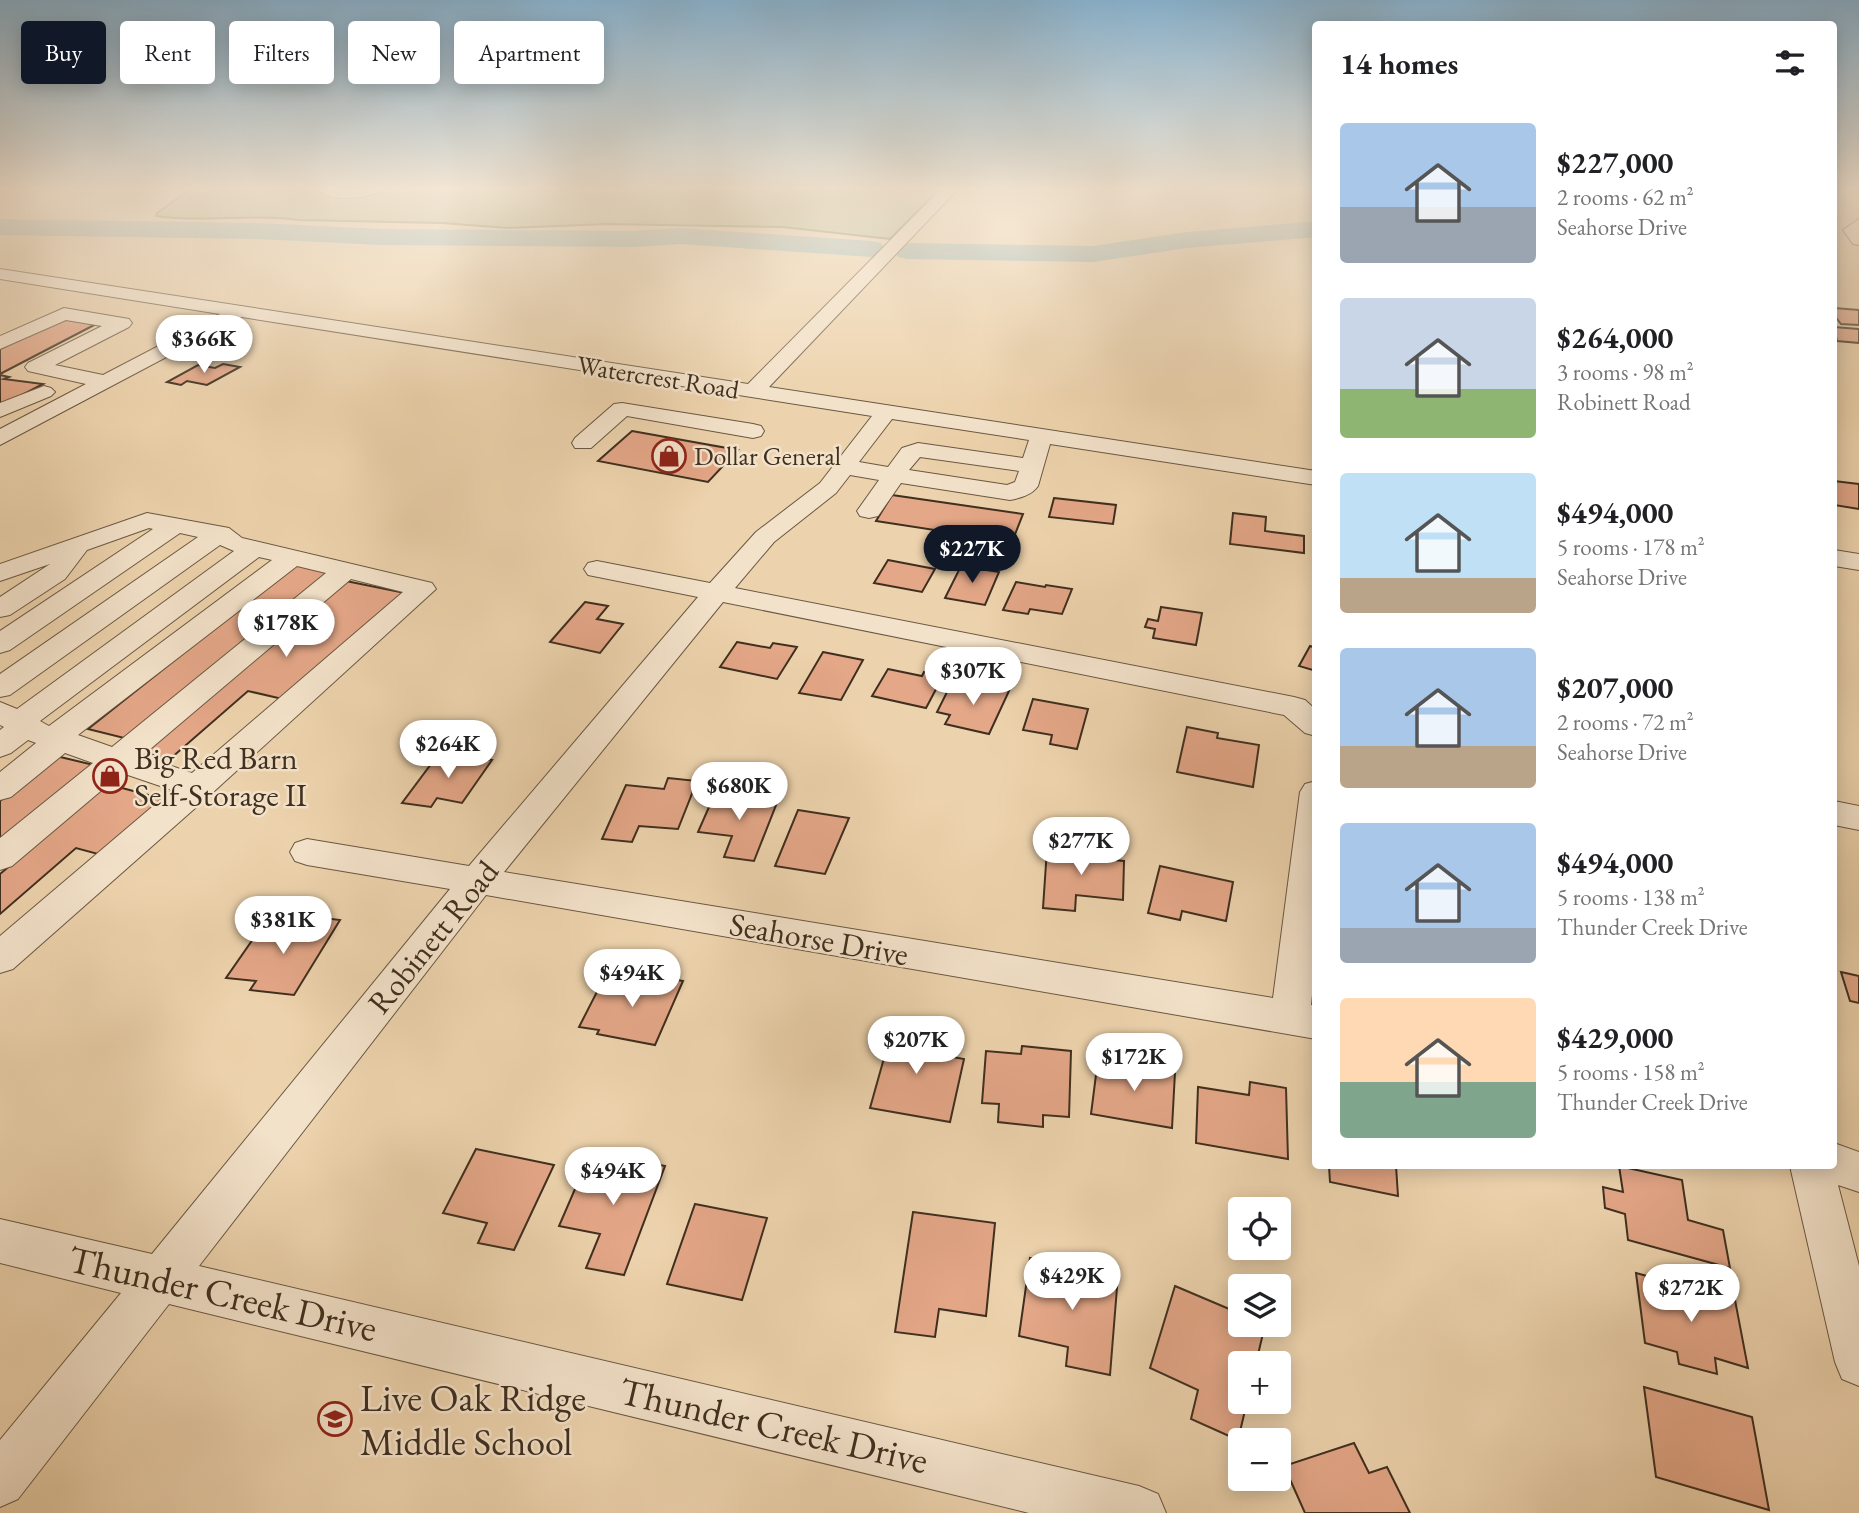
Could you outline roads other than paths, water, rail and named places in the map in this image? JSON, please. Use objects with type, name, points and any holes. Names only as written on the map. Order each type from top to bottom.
[{"type":"street","points":[[753,391],[881,260]]},
{"type":"street","name":"Watercrest Road","points":[[0,274],[1312,477]]},
{"type":"street","points":[[0,438],[238,312]]},
{"type":"street","points":[[0,343],[64,314],[122,323],[35,367],[107,382]]},
{"type":"street","points":[[0,411],[77,375]]},
{"type":"street","points":[[646,413],[683,380]]},
{"type":"street","points":[[583,443],[622,409],[753,432]]},
{"type":"street","name":"Robinett Road","points":[[0,1481],[477,881],[765,537],[828,488],[886,413]]},
{"type":"street","points":[[844,467],[1010,493],[1026,486],[1041,437]]},
{"type":"street","points":[[869,511],[894,475]]},
{"type":"street","points":[[0,573],[147,520],[220,533],[233,543],[423,589],[0,958]]},
{"type":"street","points":[[0,644],[177,524]]},
{"type":"street","points":[[0,688],[220,533]]},
{"type":"street","points":[[0,609],[56,573],[80,543]]},
{"type":"street","points":[[0,789],[27,731],[255,548]]},
{"type":"street","points":[[27,731],[293,557]]},
{"type":"street","points":[[1837,558],[1859,562]]},
{"type":"street","points":[[597,569],[1294,707],[1312,723]]},
{"type":"street","points":[[0,857],[346,570]]},
{"type":"street","points":[[27,731],[117,758],[199,787]]},
{"type":"street","points":[[1837,814],[1859,818]]},
{"type":"street","name":"Seahorse Drive","points":[[307,852],[1303,1020],[1312,862]]},
{"type":"street","points":[[1837,1164],[1859,1172]]},
{"type":"street","points":[[1813,1169],[1859,1362]]},
{"type":"street","name":"Thunder Creek Drive","points":[[0,1241],[1139,1513]]},
{"type":"place","name":"Dollar General","points":[[669,456]]},
{"type":"place","name":"Big Red Barn Self-Storage II","points":[[110,776]]},
{"type":"place","name":"Live Oak Ridge Middle School","points":[[335,1419]]}]
